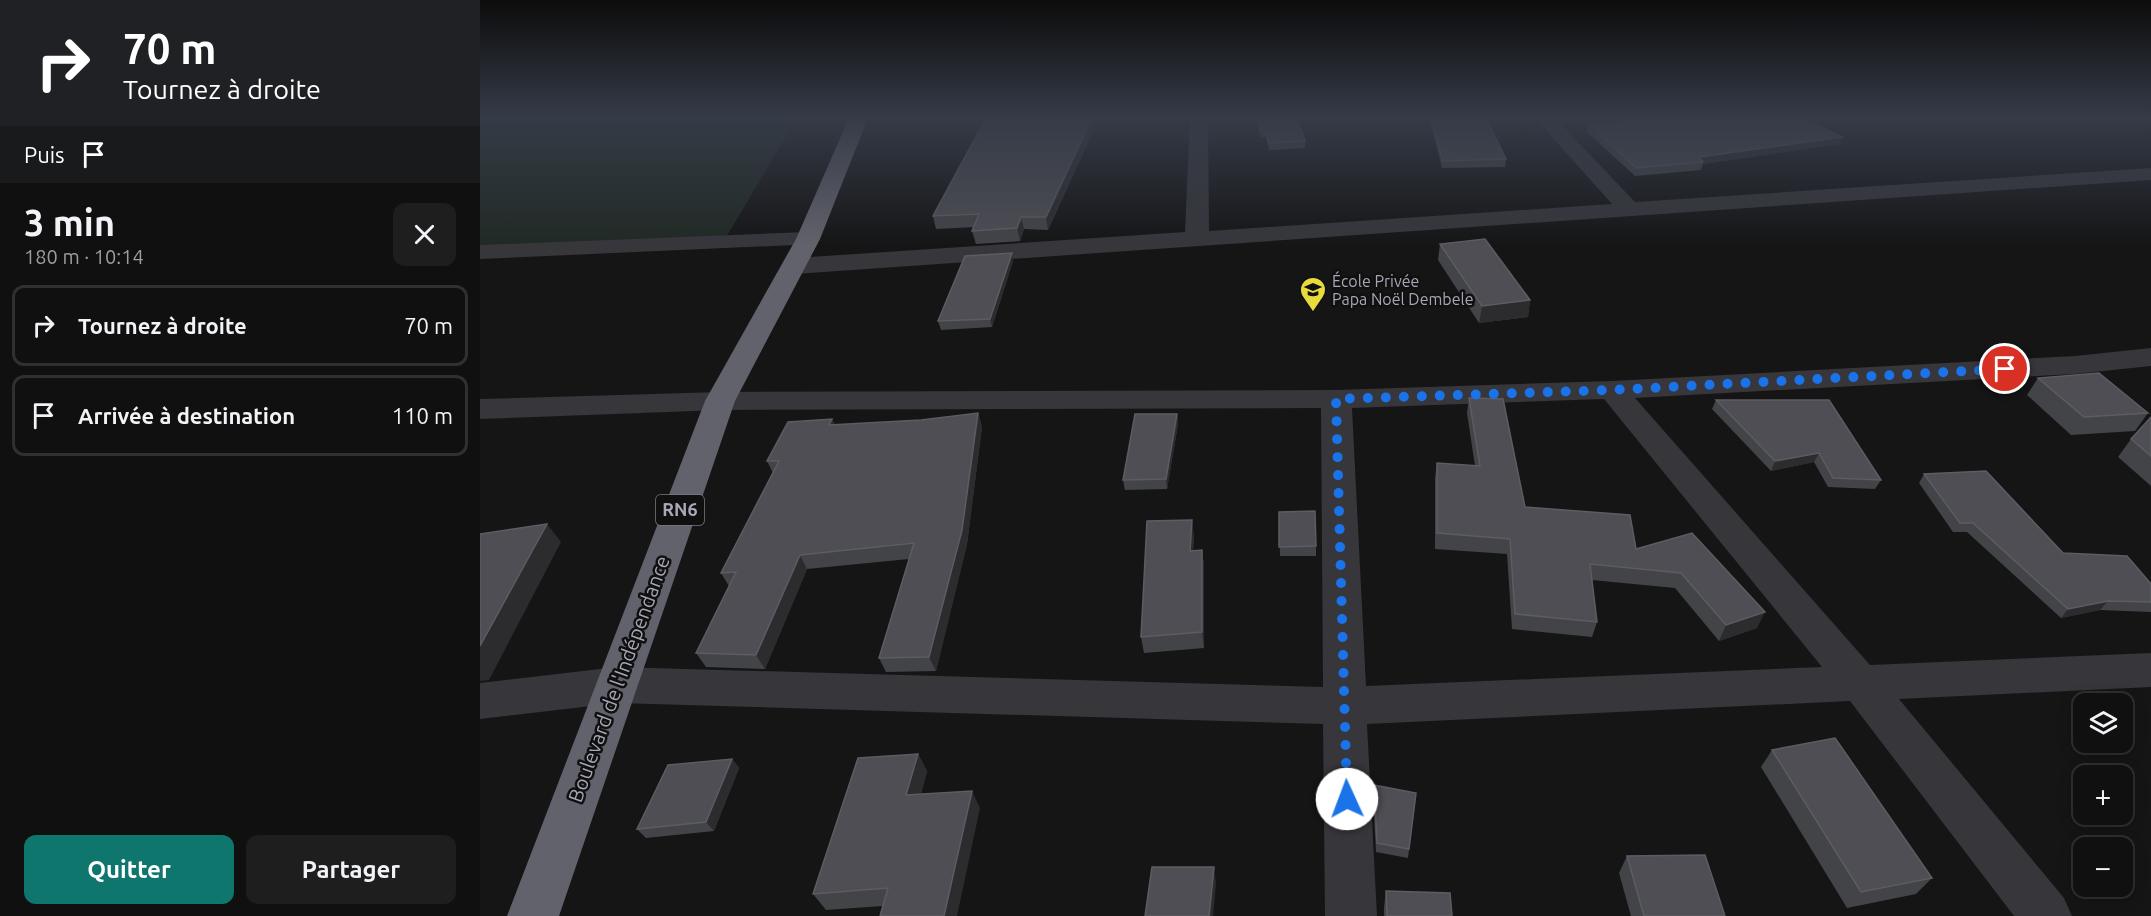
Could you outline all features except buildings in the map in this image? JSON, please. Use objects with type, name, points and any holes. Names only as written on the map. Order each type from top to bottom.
[{"type":"highway","name":"Boulevard de l'Indépendance","points":[[533,916],[720,401],[802,252],[841,161]]},
{"type":"street","points":[[1197,238],[1198,161]]},
{"type":"street","points":[[1584,161],[1629,209]]},
{"type":"street","points":[[480,252],[802,252],[1197,238],[2151,174]]},
{"type":"street","points":[[480,410],[720,401],[1336,399],[1612,390],[2075,365],[2151,357]]},
{"type":"street","points":[[1612,390],[1861,684],[2046,916]]},
{"type":"street","points":[[1336,399],[1351,916]]},
{"type":"street","points":[[480,701],[617,685],[1344,706],[2151,670]]},
{"type":"shaded area","points":[[480,161],[772,161],[725,239],[480,246]]},
{"type":"place","name":"École Privée Papa Noël Dembele","points":[[1313,313]]},
{"type":"route","points":[[1347,799],[1336,399],[1612,390],[2005,369]]}]
